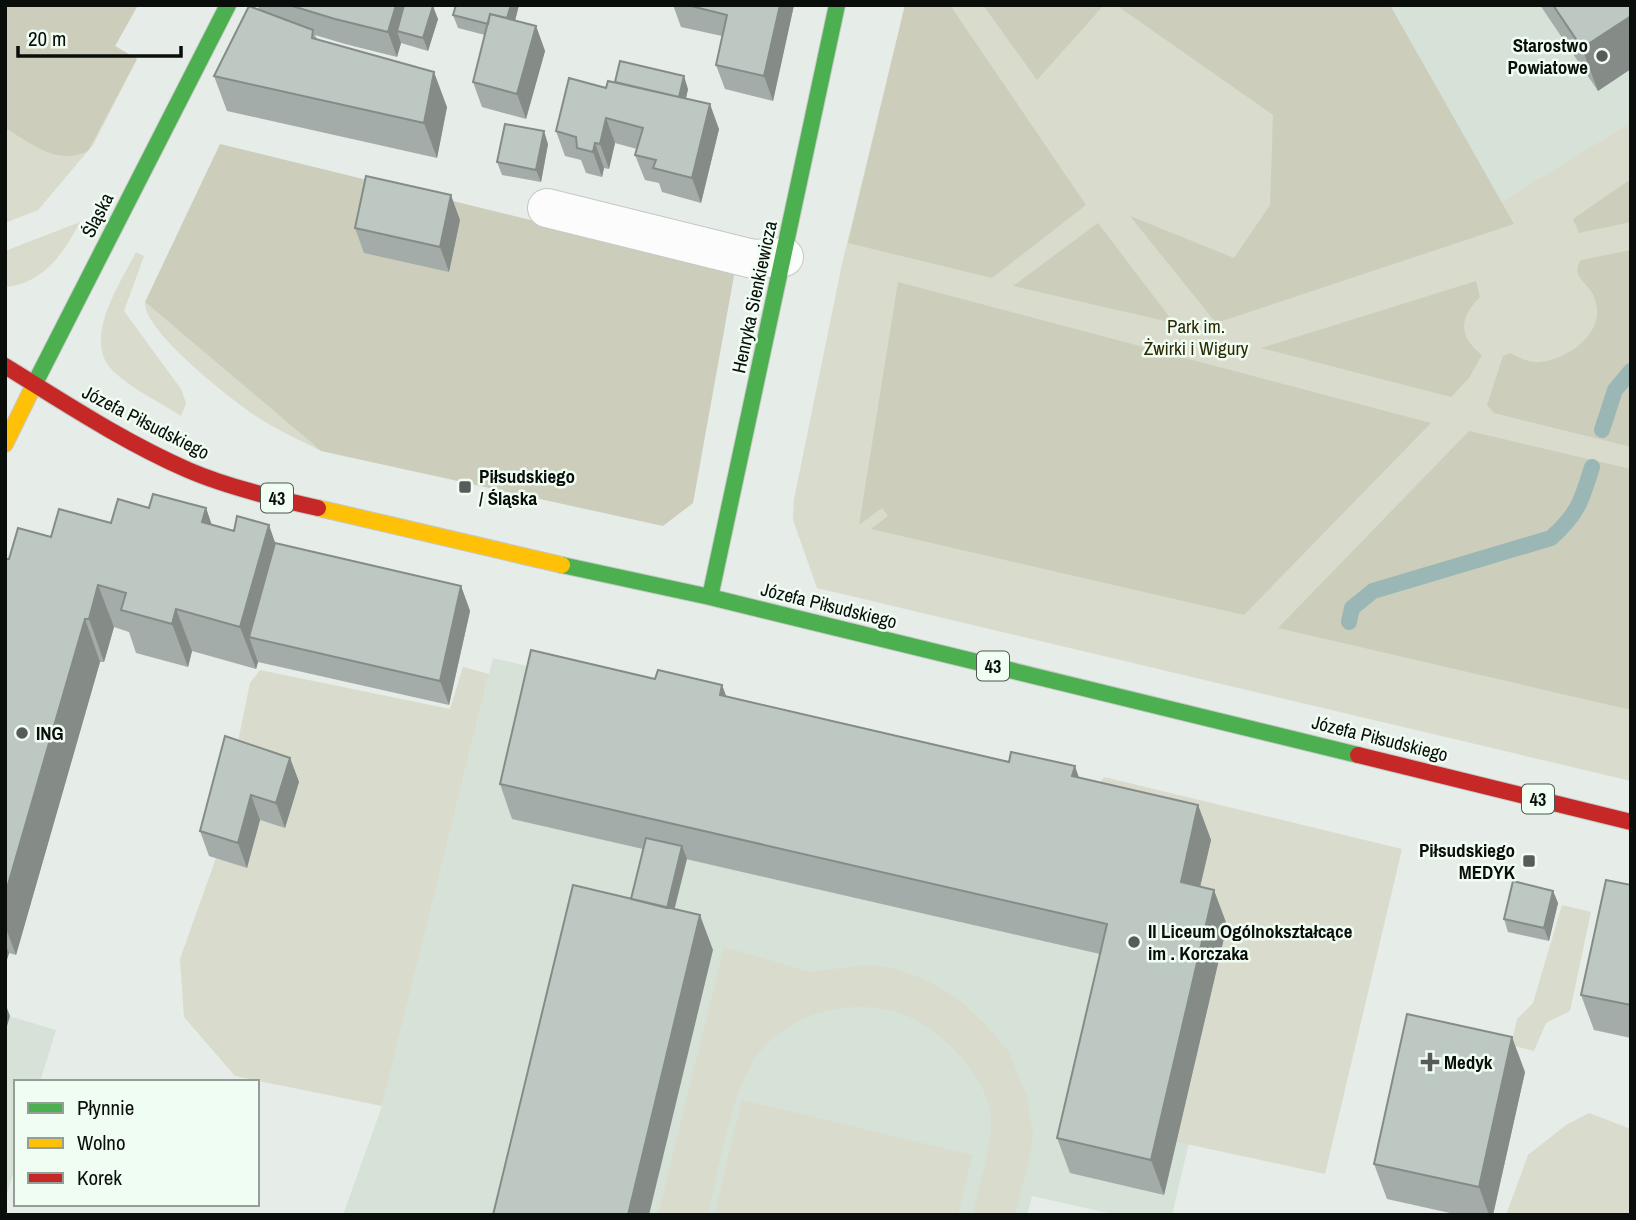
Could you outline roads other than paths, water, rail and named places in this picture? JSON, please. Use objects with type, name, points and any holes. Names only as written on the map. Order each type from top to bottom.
[{"type":"main road","name":"Śląska","points":[[5,443],[228,5]]},
{"type":"main road","name":"Henryka Sienkiewicza","points":[[710,597],[837,5]]},
{"type":"main road","name":"Józefa Piłsudskiego","points":[[5,366],[121,437],[190,471],[282,500],[540,561],[710,597],[1631,822]]},
{"type":"street","points":[[547,208],[753,259],[784,257]]},
{"type":"waterway","points":[[1602,430],[1615,390],[1631,371]]},
{"type":"waterway","points":[[1349,622],[1352,608],[1373,591],[1551,538],[1578,506],[1592,467]]},
{"type":"place","name":"Starostwo Powiatowe","points":[[1602,56]]},
{"type":"place","name":"Piłsudskiego / Śląska","points":[[465,487]]},
{"type":"place","name":"ING","points":[[22,733]]},
{"type":"place","name":"Piłsudskiego MEDYK","points":[[1529,861]]},
{"type":"place","name":"II Liceum Ogólnokształcące im . Korczaka","points":[[1134,942]]},
{"type":"place","name":"Medyk","points":[[1430,1062]]},
{"type":"park label","name":"Park im. Żwirki i Wigury","points":[[1196,337]]}]
